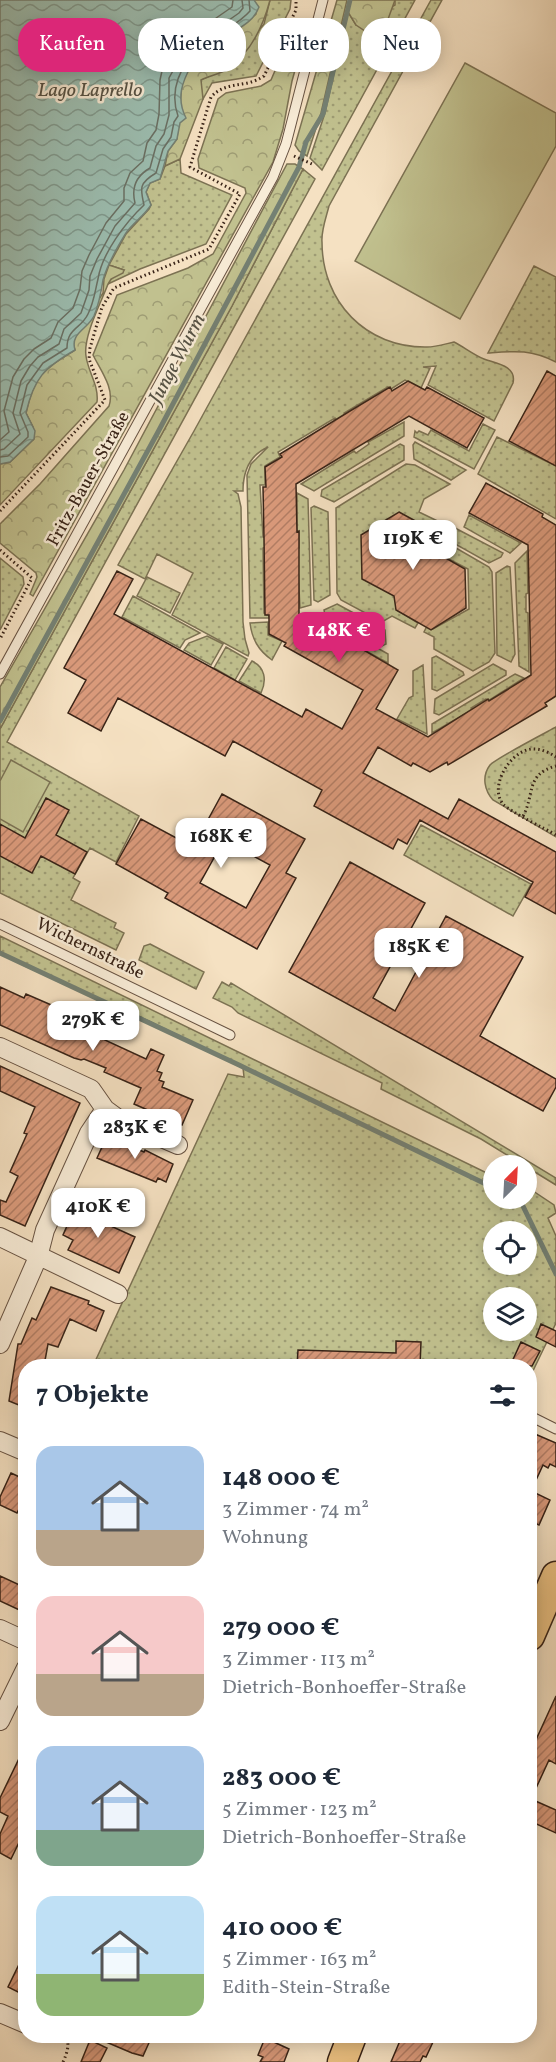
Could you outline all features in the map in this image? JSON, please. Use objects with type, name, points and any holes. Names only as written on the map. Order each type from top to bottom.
[{"type":"main road","points":[[537,1620],[556,1576]]},
{"type":"main road","points":[[342,2062],[349,2043]]},
{"type":"street","points":[[0,1047],[91,1089],[105,1109],[120,1120],[178,1145]]},
{"type":"street","points":[[0,1344],[38,1257],[45,1230],[89,1133],[105,1109]]},
{"type":"street","points":[[0,1237],[118,1294]]},
{"type":"street","points":[[0,1441],[18,1449]]},
{"type":"street","points":[[0,1629],[18,1637]]},
{"type":"street","points":[[0,1721],[18,1684]]},
{"type":"street","points":[[0,2013],[18,2021]]},
{"type":"lane","name":"Fritz-Bauer-Straße","points":[[0,674],[273,177],[284,151],[323,0]]},
{"type":"lane","name":"Wichernstraße","points":[[0,924],[230,1035]]},
{"type":"lane","points":[[537,1420],[556,1429]]},
{"type":"path","points":[[0,511],[105,400],[89,359],[102,307],[114,288],[209,249],[240,194],[190,167],[212,97],[220,88],[255,82],[264,76],[296,10],[296,0]]},
{"type":"path","points":[[284,151],[312,165]]},
{"type":"path","points":[[0,550],[32,578],[0,639]]},
{"type":"path","points":[[556,757],[534,748],[522,751],[512,758],[505,768],[499,794],[503,804],[556,835]]},
{"type":"path","points":[[522,816],[529,806],[531,787],[536,776],[556,766]]},
{"type":"path","points":[[63,2062],[69,2043]]},
{"type":"green space","points":[[254,0],[270,0],[265,18],[258,18],[258,32],[246,52],[246,22],[256,14]]},
{"type":"green space","points":[[270,0],[291,0],[285,18],[266,18]]},
{"type":"green space","points":[[337,0],[347,0],[343,18],[332,18]]},
{"type":"green space","points":[[351,0],[395,0],[388,18],[361,18],[361,28],[356,25],[348,12]]},
{"type":"green space","points":[[395,0],[415,0],[405,18],[370,18],[395,5]]},
{"type":"green space","points":[[431,0],[442,0],[432,18],[421,18]]},
{"type":"green space","points":[[348,12],[356,25],[361,22],[361,72],[376,72],[322,170],[310,158],[325,113],[334,72],[349,72]]},
{"type":"green space","points":[[258,31],[258,72],[256,76],[212,83],[203,99],[200,80],[220,72],[246,72],[246,46]]},
{"type":"green space","points":[[465,63],[556,113],[556,146],[460,319],[355,261]]},
{"type":"green space","points":[[188,72],[222,72],[201,80],[203,99],[180,159],[165,166],[168,151],[177,139],[182,82]]},
{"type":"green space","points":[[274,72],[295,72],[283,129],[273,162],[33,596],[30,594],[37,577],[36,573],[0,543],[0,524],[40,484],[109,406],[109,387],[93,355],[117,295],[188,268],[213,254],[246,193],[245,188],[199,168],[198,159],[218,99],[226,93],[261,86],[271,80]]},
{"type":"green space","points":[[316,72],[330,72],[321,113],[307,156],[295,145]]},
{"type":"green space","points":[[391,72],[403,72],[329,206],[322,233],[324,264],[339,302],[367,330],[405,345],[430,347],[454,342],[512,372],[513,383],[494,421],[428,385],[436,366],[423,367],[430,368],[421,388],[405,380],[391,389],[388,387],[344,413],[345,416],[337,421],[335,418],[278,452],[280,457],[265,466],[265,485],[260,485],[263,537],[267,538],[267,547],[263,548],[264,613],[269,613],[269,618],[250,618],[247,475],[251,464],[268,447],[256,454],[246,470],[243,491],[234,491],[238,494],[241,507],[243,622],[248,656],[172,615],[193,573],[157,554],[145,579],[118,565]]},
{"type":"green space","points":[[180,159],[181,173],[232,195],[206,244],[108,284],[124,270],[109,265],[126,234],[151,205],[146,192],[150,183],[160,179],[165,166]]},
{"type":"green space","points":[[287,164],[295,164],[303,169],[232,306],[0,729],[0,687],[124,470]]},
{"type":"green space","points":[[303,169],[315,179],[7,742],[139,816],[116,862],[90,848],[73,878],[80,882],[71,900],[116,923],[114,928],[124,933],[116,950],[0,893],[0,729],[232,306]]},
{"type":"green space","points":[[109,265],[124,270],[108,284],[90,329],[86,348],[87,362],[96,390],[97,402],[0,505],[0,464],[10,462],[34,439],[33,427],[26,413],[33,389],[47,369],[75,350],[73,343],[75,336],[103,293],[104,279]]},
{"type":"green space","points":[[534,266],[556,277],[556,362],[522,352],[488,353]]},
{"type":"green space","points":[[404,422],[404,436],[314,491],[301,484],[354,451],[356,453],[369,444],[368,442]]},
{"type":"green space","points":[[483,424],[495,430],[474,469],[414,437],[415,431],[428,435],[431,430],[469,451]]},
{"type":"green space","points":[[497,437],[556,466],[556,519],[478,474]]},
{"type":"green space","points":[[415,442],[466,470],[451,480],[414,459],[413,445]]},
{"type":"green space","points":[[400,444],[404,446],[404,460],[334,502],[321,496],[322,490]]},
{"type":"green space","points":[[406,464],[415,465],[450,484],[424,499],[419,512],[446,525],[432,552],[432,531],[401,514],[397,610],[418,623],[415,628],[392,616],[382,622],[341,600],[337,593],[336,508]]},
{"type":"green space","points":[[297,493],[308,499],[311,605],[300,608],[297,549],[299,548],[299,532],[297,532]]},
{"type":"green space","points":[[314,506],[328,512],[330,595],[318,602],[314,600],[311,508]]},
{"type":"green space","points":[[469,515],[521,543],[510,553],[464,527]]},
{"type":"green space","points":[[455,528],[503,553],[501,557],[489,563],[448,540]]},
{"type":"green space","points":[[449,544],[489,567],[492,572],[495,653],[489,662],[473,671],[434,649],[434,637],[424,632],[427,626],[433,629],[469,609],[468,569],[443,556]]},
{"type":"green space","points":[[527,551],[526,612],[528,613],[529,672],[519,666],[515,563]]},
{"type":"green space","points":[[0,558],[23,577],[24,584],[0,630]]},
{"type":"green space","points":[[507,566],[510,567],[515,654],[511,662],[497,655],[496,573]]},
{"type":"green space","points":[[147,577],[180,593],[170,613],[137,596]]},
{"type":"green space","points":[[133,596],[200,633],[185,640],[180,648],[122,617]]},
{"type":"green space","points":[[337,604],[385,630],[386,644],[382,646],[325,615],[324,610]]},
{"type":"green space","points":[[317,614],[388,654],[388,663],[353,644],[354,641],[338,634],[337,636],[307,619]]},
{"type":"green space","points":[[268,622],[268,635],[282,641],[272,660],[257,644],[250,623]]},
{"type":"green space","points":[[207,636],[223,644],[211,665],[184,650],[189,643]]},
{"type":"green space","points":[[226,647],[247,659],[235,680],[214,668]]},
{"type":"green space","points":[[436,656],[463,672],[464,675],[437,691],[432,689],[432,658]]},
{"type":"green space","points":[[252,661],[260,667],[264,674],[261,693],[239,681]]},
{"type":"green space","points":[[493,664],[506,671],[506,675],[439,715],[434,713],[435,699]]},
{"type":"green space","points":[[423,665],[427,734],[397,719],[409,698],[413,696],[413,671]]},
{"type":"green space","points":[[515,674],[524,678],[432,733],[432,724]]},
{"type":"green space","points":[[556,727],[556,837],[493,800],[486,788],[485,779],[487,770],[494,762]]},
{"type":"green space","points":[[11,760],[50,782],[23,832],[0,819],[0,781]]},
{"type":"green space","points":[[421,825],[531,884],[513,916],[404,855]]},
{"type":"green space","points":[[0,936],[483,1171],[483,1209],[537,1209],[537,1194],[554,1205],[556,1213],[548,1218],[556,1236],[556,1323],[537,1362],[537,1359],[96,1359],[228,1074],[244,1077],[243,1068],[149,1021],[25,966],[0,952]]},
{"type":"green space","points":[[150,944],[204,972],[196,989],[139,960],[144,946]]},
{"type":"green space","points":[[222,982],[229,986],[231,983],[518,1155],[507,1155],[481,1139],[381,1089],[382,1083],[238,1013],[232,1007],[213,998]]},
{"type":"green space","points":[[537,1167],[556,1178],[556,1185],[537,1173]]},
{"type":"water","name":"Lago Laprello","points":[[0,0],[254,0],[259,7],[246,23],[246,18],[138,18],[138,72],[188,72],[181,97],[186,118],[180,123],[177,139],[168,151],[160,179],[150,183],[146,192],[151,205],[126,233],[113,256],[103,280],[94,316],[77,335],[75,350],[55,363],[37,382],[26,413],[35,431],[34,439],[10,462],[0,464]]},
{"type":"building","points":[[547,371],[556,376],[556,466],[509,441]]},
{"type":"building","points":[[408,381],[425,390],[427,387],[484,418],[467,448],[409,416],[296,484],[297,532],[299,531],[299,615],[398,670],[376,709],[428,737],[531,675],[528,545],[469,513],[486,483],[543,514],[542,517],[556,525],[556,696],[545,703],[547,706],[448,765],[447,762],[430,772],[413,763],[411,766],[378,747],[363,773],[448,819],[459,799],[556,852],[556,914],[525,897],[533,882],[420,820],[407,844],[398,839],[393,849],[314,806],[322,790],[233,741],[225,756],[118,698],[101,731],[68,713],[86,680],[64,668],[117,571],[133,579],[114,614],[302,717],[306,709],[342,729],[363,690],[284,646],[286,643],[269,634],[269,615],[265,615],[263,487],[266,487],[265,467],[282,457],[280,454],[350,411],[390,387],[392,391]]},
{"type":"building","points":[[399,512],[430,529],[430,549],[465,569],[466,608],[431,630],[396,610],[394,596],[362,579],[361,535]]},
{"type":"building","points":[[222,794],[305,839],[286,873],[296,878],[257,949],[165,898],[168,893],[116,864],[141,819],[193,847]],"holes":[[[224,840],[270,865],[246,908],[200,883]]]},
{"type":"building","points":[[46,798],[69,810],[56,835],[87,852],[75,874],[41,856],[32,873],[0,856],[0,824],[25,838]]},
{"type":"building","points":[[350,862],[425,903],[373,998],[395,1011],[446,916],[523,957],[480,1036],[556,1079],[556,1087],[543,1111],[289,972]]},
{"type":"building","points":[[0,987],[24,998],[26,994],[72,1014],[68,1023],[146,1059],[151,1049],[164,1055],[157,1071],[162,1073],[159,1080],[164,1082],[162,1087],[193,1100],[182,1125],[134,1104],[141,1088],[104,1072],[106,1068],[84,1059],[74,1058],[0,1025]]},
{"type":"building","points":[[0,1066],[80,1103],[25,1226],[0,1215],[0,1200],[6,1202],[18,1176],[10,1172],[27,1134],[24,1133],[35,1107],[0,1091]]},
{"type":"building","points":[[107,1136],[144,1152],[145,1150],[173,1164],[166,1182],[158,1178],[156,1182],[97,1158]]},
{"type":"building","points":[[77,1204],[107,1217],[104,1223],[135,1237],[119,1273],[68,1250],[73,1240],[63,1235]]},
{"type":"building","points":[[51,1287],[89,1301],[88,1304],[104,1311],[96,1331],[70,1319],[58,1347],[48,1344],[45,1359],[18,1359],[18,1405],[9,1401],[18,1344],[21,1344],[32,1318],[36,1320]]},
{"type":"building","points":[[541,1324],[556,1331],[556,1347],[537,1338]]},
{"type":"building","points":[[396,1341],[421,1342],[420,1359],[297,1359],[298,1350],[396,1353]]},
{"type":"building","points":[[521,1342],[540,1351],[536,1359],[513,1359]]},
{"type":"building","points":[[537,1435],[556,1443],[556,1467],[550,1464],[548,1468],[543,1465],[537,1478]]},
{"type":"building","points":[[11,1473],[18,1476],[17,1513],[0,1505],[0,1497]]},
{"type":"building","points":[[537,1494],[550,1500],[539,1525],[537,1524]]},
{"type":"building","points":[[0,1576],[18,1584],[18,1609],[0,1601]]},
{"type":"building","points":[[556,1696],[556,1764],[549,1760],[537,1786],[537,1738]]},
{"type":"building","points":[[18,1761],[18,1845],[11,1859],[0,1853],[0,1834],[8,1816],[0,1812],[0,1798]]},
{"type":"building","points":[[537,1802],[556,1810],[556,1833],[537,1824]]},
{"type":"building","points":[[18,1966],[18,1992],[8,1987]]},
{"type":"building","points":[[89,2043],[96,2043],[107,2048],[100,2062],[81,2062]]},
{"type":"building","points":[[108,2043],[149,2043],[143,2056]]},
{"type":"building","points":[[263,2043],[276,2043],[289,2049],[284,2062],[260,2062],[263,2057],[258,2055]]},
{"type":"building","points":[[399,2043],[433,2043],[426,2057],[423,2056],[420,2062],[391,2062]]},
{"type":"waterway","name":"Junge Wurm","points":[[0,721],[299,167],[306,142],[323,114],[350,0]]},
{"type":"waterway","points":[[0,953],[483,1183]]},
{"type":"waterway","points":[[524,1209],[556,1274]]}]
